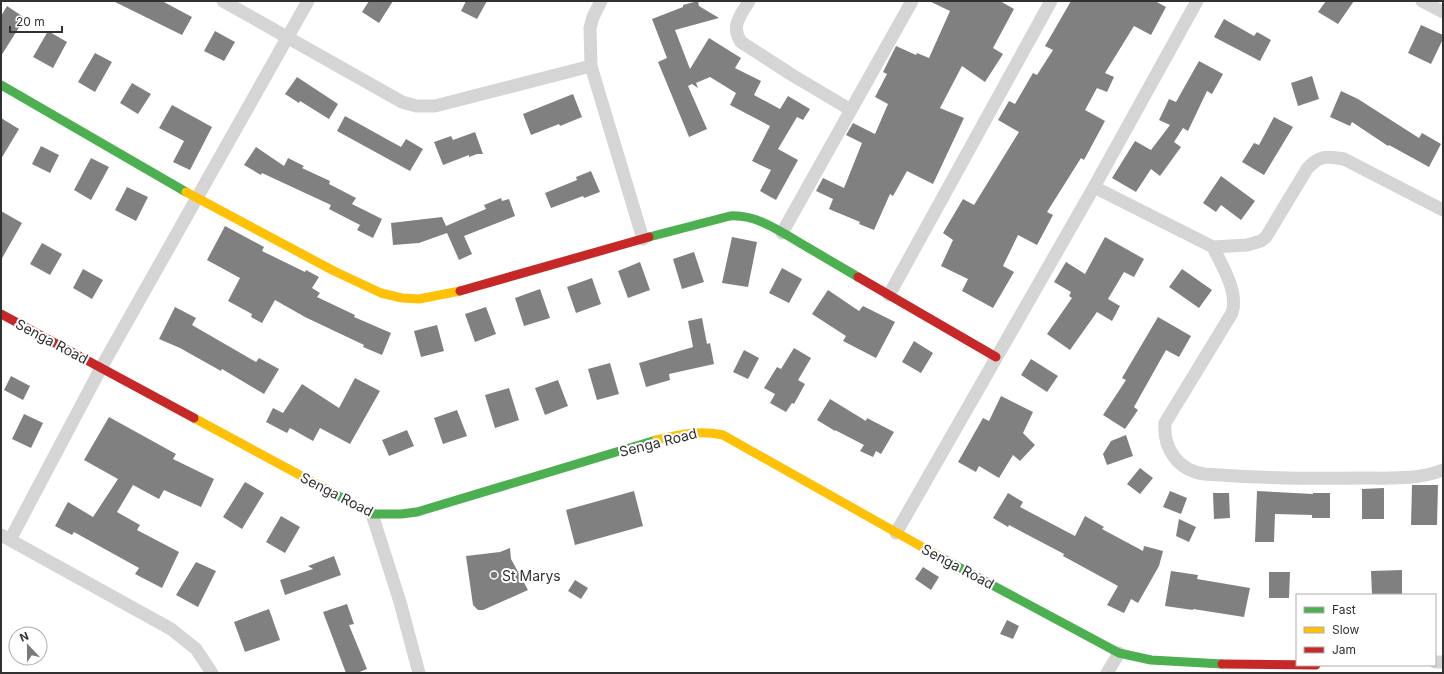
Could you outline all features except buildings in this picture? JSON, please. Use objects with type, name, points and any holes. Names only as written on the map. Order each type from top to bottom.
[{"type":"street","points":[[223,1],[402,102],[416,106],[435,106],[449,103],[591,66]]},
{"type":"street","points":[[212,673],[196,649],[171,629],[5,537],[308,1]]},
{"type":"street","points":[[601,1],[593,17],[590,28],[591,66],[643,238]]},
{"type":"street","points":[[750,1],[736,27],[736,35],[741,42],[792,75],[851,110]]},
{"type":"street","points":[[782,234],[912,1]]},
{"type":"street","points":[[889,295],[1051,1]]},
{"type":"street","points":[[896,533],[1094,188],[1198,1]]},
{"type":"street","points":[[1422,1],[1443,12]]},
{"type":"street","points":[[1,85],[196,197],[334,271],[381,293],[402,298],[419,299],[461,291],[643,238],[735,215],[742,215],[750,217],[782,234],[996,357]]},
{"type":"street","points":[[1094,188],[1213,247],[1248,245],[1261,241],[1266,237],[1307,169],[1320,158],[1330,156],[1344,159],[1443,210]]},
{"type":"street","points":[[1213,247],[1230,284],[1234,307],[1232,313],[1165,423],[1164,434],[1167,444],[1175,458],[1184,467],[1196,473],[1204,474],[1297,479],[1407,478],[1436,473],[1443,470]]},
{"type":"street","name":"Senga Road","points":[[1,314],[372,514],[401,514],[417,512],[667,437],[692,432],[708,431],[722,434],[896,533],[1119,653],[1151,660],[1202,664],[1296,665]]},
{"type":"street","points":[[372,514],[400,602],[419,673]]},
{"type":"street","points":[[1107,673],[1119,653]]},
{"type":"traffic: fast","points":[[1,85],[186,192]]},
{"type":"traffic: fast","points":[[649,237],[730,216],[751,218],[780,231],[858,277]]},
{"type":"traffic: fast","points":[[333,493],[372,514],[401,514],[417,512],[656,440]]},
{"type":"traffic: fast","points":[[940,557],[1119,653],[1151,660],[1222,664]]},
{"type":"traffic: slow","points":[[186,192],[334,271],[381,293],[402,298],[419,299],[460,291]]},
{"type":"traffic: slow","points":[[194,418],[333,493]]},
{"type":"traffic: slow","points":[[656,440],[690,433],[723,435],[940,557]]},
{"type":"traffic: jam","points":[[460,291],[649,237]]},
{"type":"traffic: jam","points":[[858,277],[996,357]]},
{"type":"traffic: jam","points":[[1,314],[194,418]]},
{"type":"traffic: jam","points":[[1222,664],[1296,665]]},
{"type":"place","name":"St Marys","points":[[494,575]]}]
